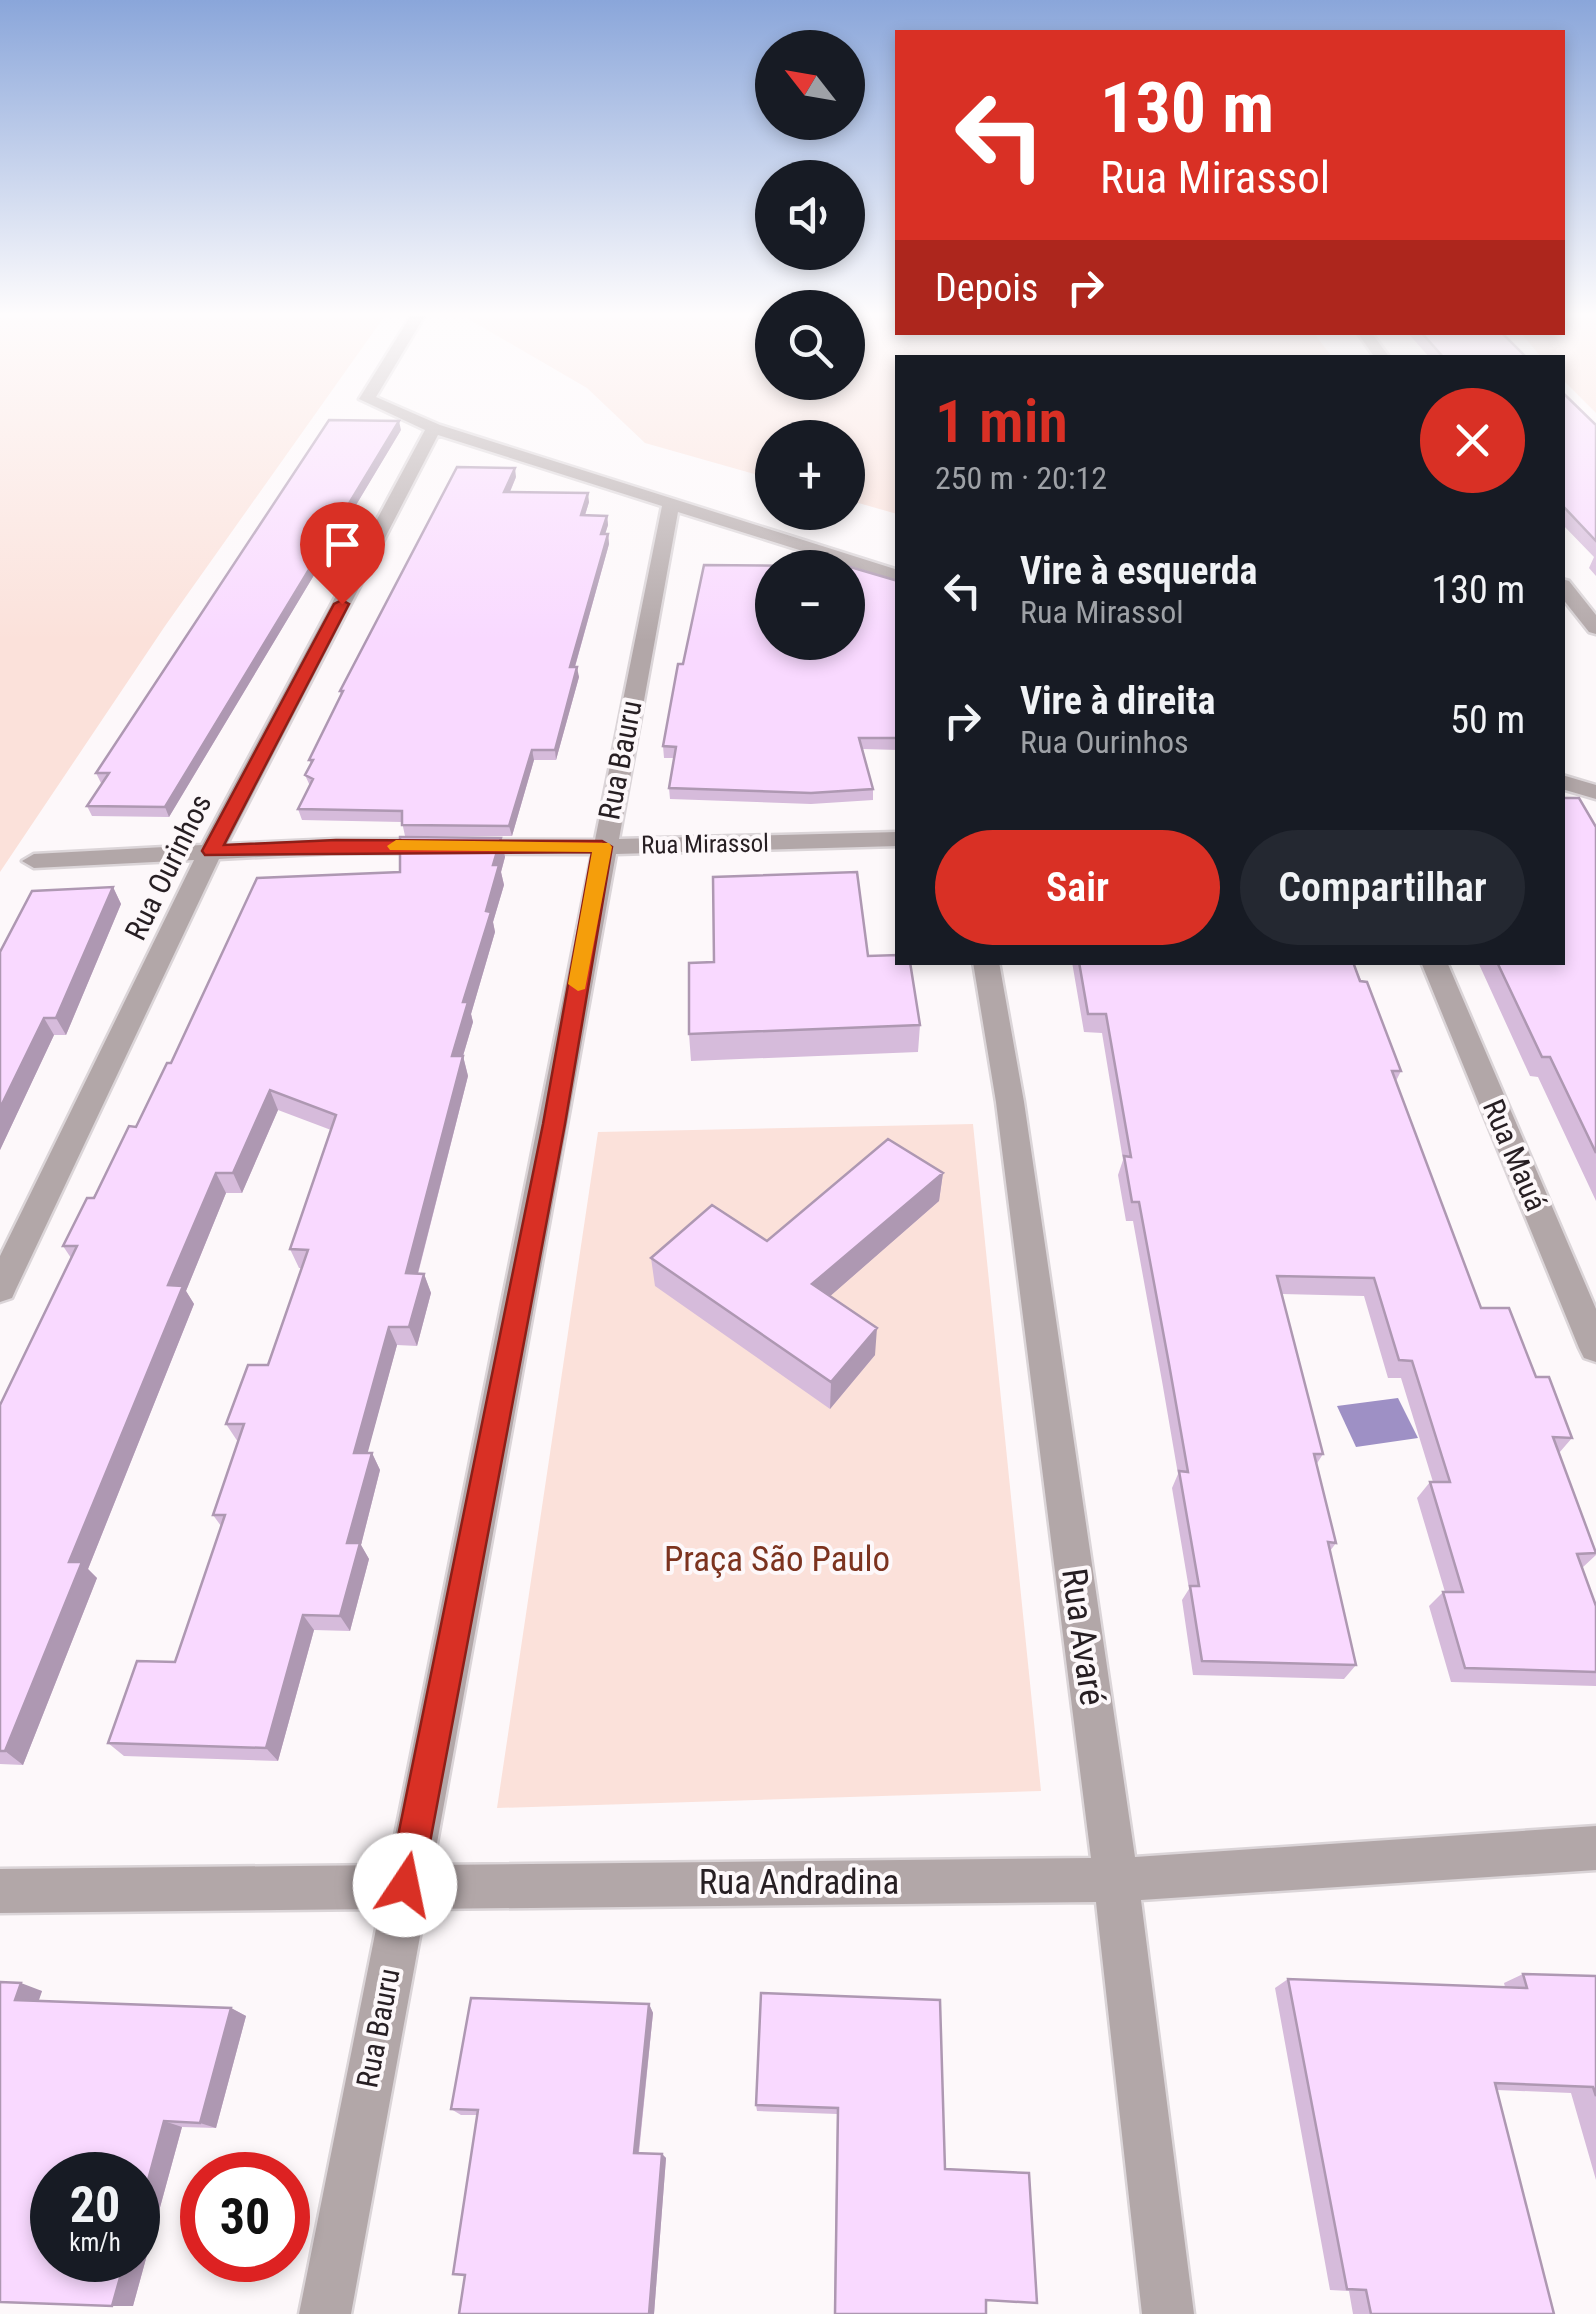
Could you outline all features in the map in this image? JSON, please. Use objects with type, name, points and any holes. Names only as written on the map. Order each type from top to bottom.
[{"type":"street","points":[[427,425],[895,575]]},
{"type":"street","name":"Rua Ourinhos","points":[[0,1288],[212,851],[434,428]]},
{"type":"street","name":"Rua Bauru","points":[[325,2314],[670,504]]},
{"type":"street","points":[[1565,589],[1596,628]]},
{"type":"street","points":[[1565,783],[1596,792]]},
{"type":"street","name":"Rua Mirassol","points":[[34,861],[336,846],[602,847],[895,839]]},
{"type":"street","name":"Rua Avaré","points":[[986,965],[1015,1140],[1116,1880],[1168,2314]]},
{"type":"street","name":"Rua Mauá","points":[[1435,965],[1596,1348]]},
{"type":"street","name":"Rua Andradina","points":[[0,1891],[1116,1880],[1596,1848]]},
{"type":"green space","points":[[0,425],[307,425],[165,626],[0,872]]},
{"type":"green space","points":[[626,425],[755,425],[755,474],[645,443]]},
{"type":"green space","points":[[865,425],[895,425],[895,513],[865,505]]},
{"type":"green space","name":"Praça São Paulo","points":[[973,1124],[1041,1791],[497,1808],[598,1132]]},
{"type":"shaded area","points":[[1398,1398],[1418,1438],[1356,1447],[1337,1406]]},
{"type":"building","points":[[326,425],[397,425],[165,807],[87,806],[109,773],[96,773]]},
{"type":"building","points":[[1565,425],[1596,425],[1596,541],[1565,508]]},
{"type":"building","points":[[457,467],[515,468],[504,492],[588,493],[581,515],[607,516],[601,534],[608,534],[570,667],[577,667],[555,750],[532,750],[509,826],[402,825],[402,811],[298,809],[313,779],[305,775],[313,760],[309,760],[340,691]]},
{"type":"building","points":[[704,565],[755,566],[755,660],[865,660],[865,571],[895,580],[895,738],[859,738],[873,789],[811,793],[669,788],[676,747],[663,746],[678,664],[683,664]]},
{"type":"building","points":[[1565,798],[1579,798],[1596,827],[1596,1153],[1550,1057],[1542,1057],[1498,965],[1565,965]]},
{"type":"building","points":[[400,837],[501,838],[493,865],[499,865],[486,911],[491,912],[463,1002],[468,1002],[452,1056],[463,1056],[406,1273],[424,1274],[409,1327],[389,1327],[354,1453],[372,1453],[347,1543],[360,1543],[340,1616],[303,1615],[266,1748],[108,1743],[137,1661],[175,1662],[225,1515],[213,1515],[244,1424],[226,1424],[248,1365],[268,1365],[308,1250],[290,1249],[336,1115],[270,1090],[233,1173],[216,1173],[168,1285],[183,1286],[69,1562],[82,1562],[5,1751],[0,1751],[0,1405],[77,1246],[63,1246],[87,1198],[94,1198],[129,1126],[136,1127],[167,1063],[171,1063],[257,878],[400,872]]},
{"type":"building","points":[[857,872],[868,956],[895,955],[895,965],[910,965],[920,1025],[689,1034],[689,963],[714,962],[713,877]]},
{"type":"building","points":[[113,887],[56,1018],[44,1018],[0,1108],[0,952],[32,891]]},
{"type":"building","points":[[1080,965],[1354,965],[1360,981],[1367,982],[1401,1071],[1392,1071],[1481,1308],[1509,1308],[1536,1377],[1549,1377],[1572,1438],[1553,1437],[1596,1553],[1577,1554],[1596,1606],[1596,1672],[1465,1668],[1443,1592],[1463,1592],[1430,1482],[1450,1482],[1412,1361],[1399,1360],[1374,1278],[1277,1276],[1323,1454],[1314,1454],[1336,1543],[1328,1542],[1356,1665],[1202,1661],[1190,1586],[1199,1586],[1179,1471],[1188,1472],[1169,1364],[1139,1202],[1132,1202],[1124,1156],[1131,1157],[1106,1014],[1088,1014]]},
{"type":"building","points":[[888,1139],[943,1173],[812,1284],[877,1328],[831,1382],[651,1258],[712,1205],[767,1241]]},
{"type":"building","points":[[1523,1974],[1596,1976],[1596,2096],[1593,2087],[1495,2083],[1554,2314],[1371,2314],[1366,2290],[1347,2289],[1288,1979],[1527,1988]]},
{"type":"building","points":[[0,1982],[21,1983],[15,2000],[231,2008],[200,2123],[164,2121],[156,2152],[30,2152],[30,2282],[119,2282],[112,2306],[0,2302]]},
{"type":"building","points":[[761,1993],[940,2000],[945,2169],[1029,2173],[1037,2303],[986,2300],[986,2314],[835,2314],[838,2108],[756,2105]]},
{"type":"building","points":[[471,1998],[649,2004],[634,2153],[662,2154],[649,2314],[459,2314],[465,2275],[453,2274],[478,2110],[451,2109]]},
{"type":"slow traffic","points":[[396,846],[602,847],[578,984]]},
{"type":"route","points":[[342,604],[212,851],[336,846],[602,847],[554,1124],[405,1885]]}]
